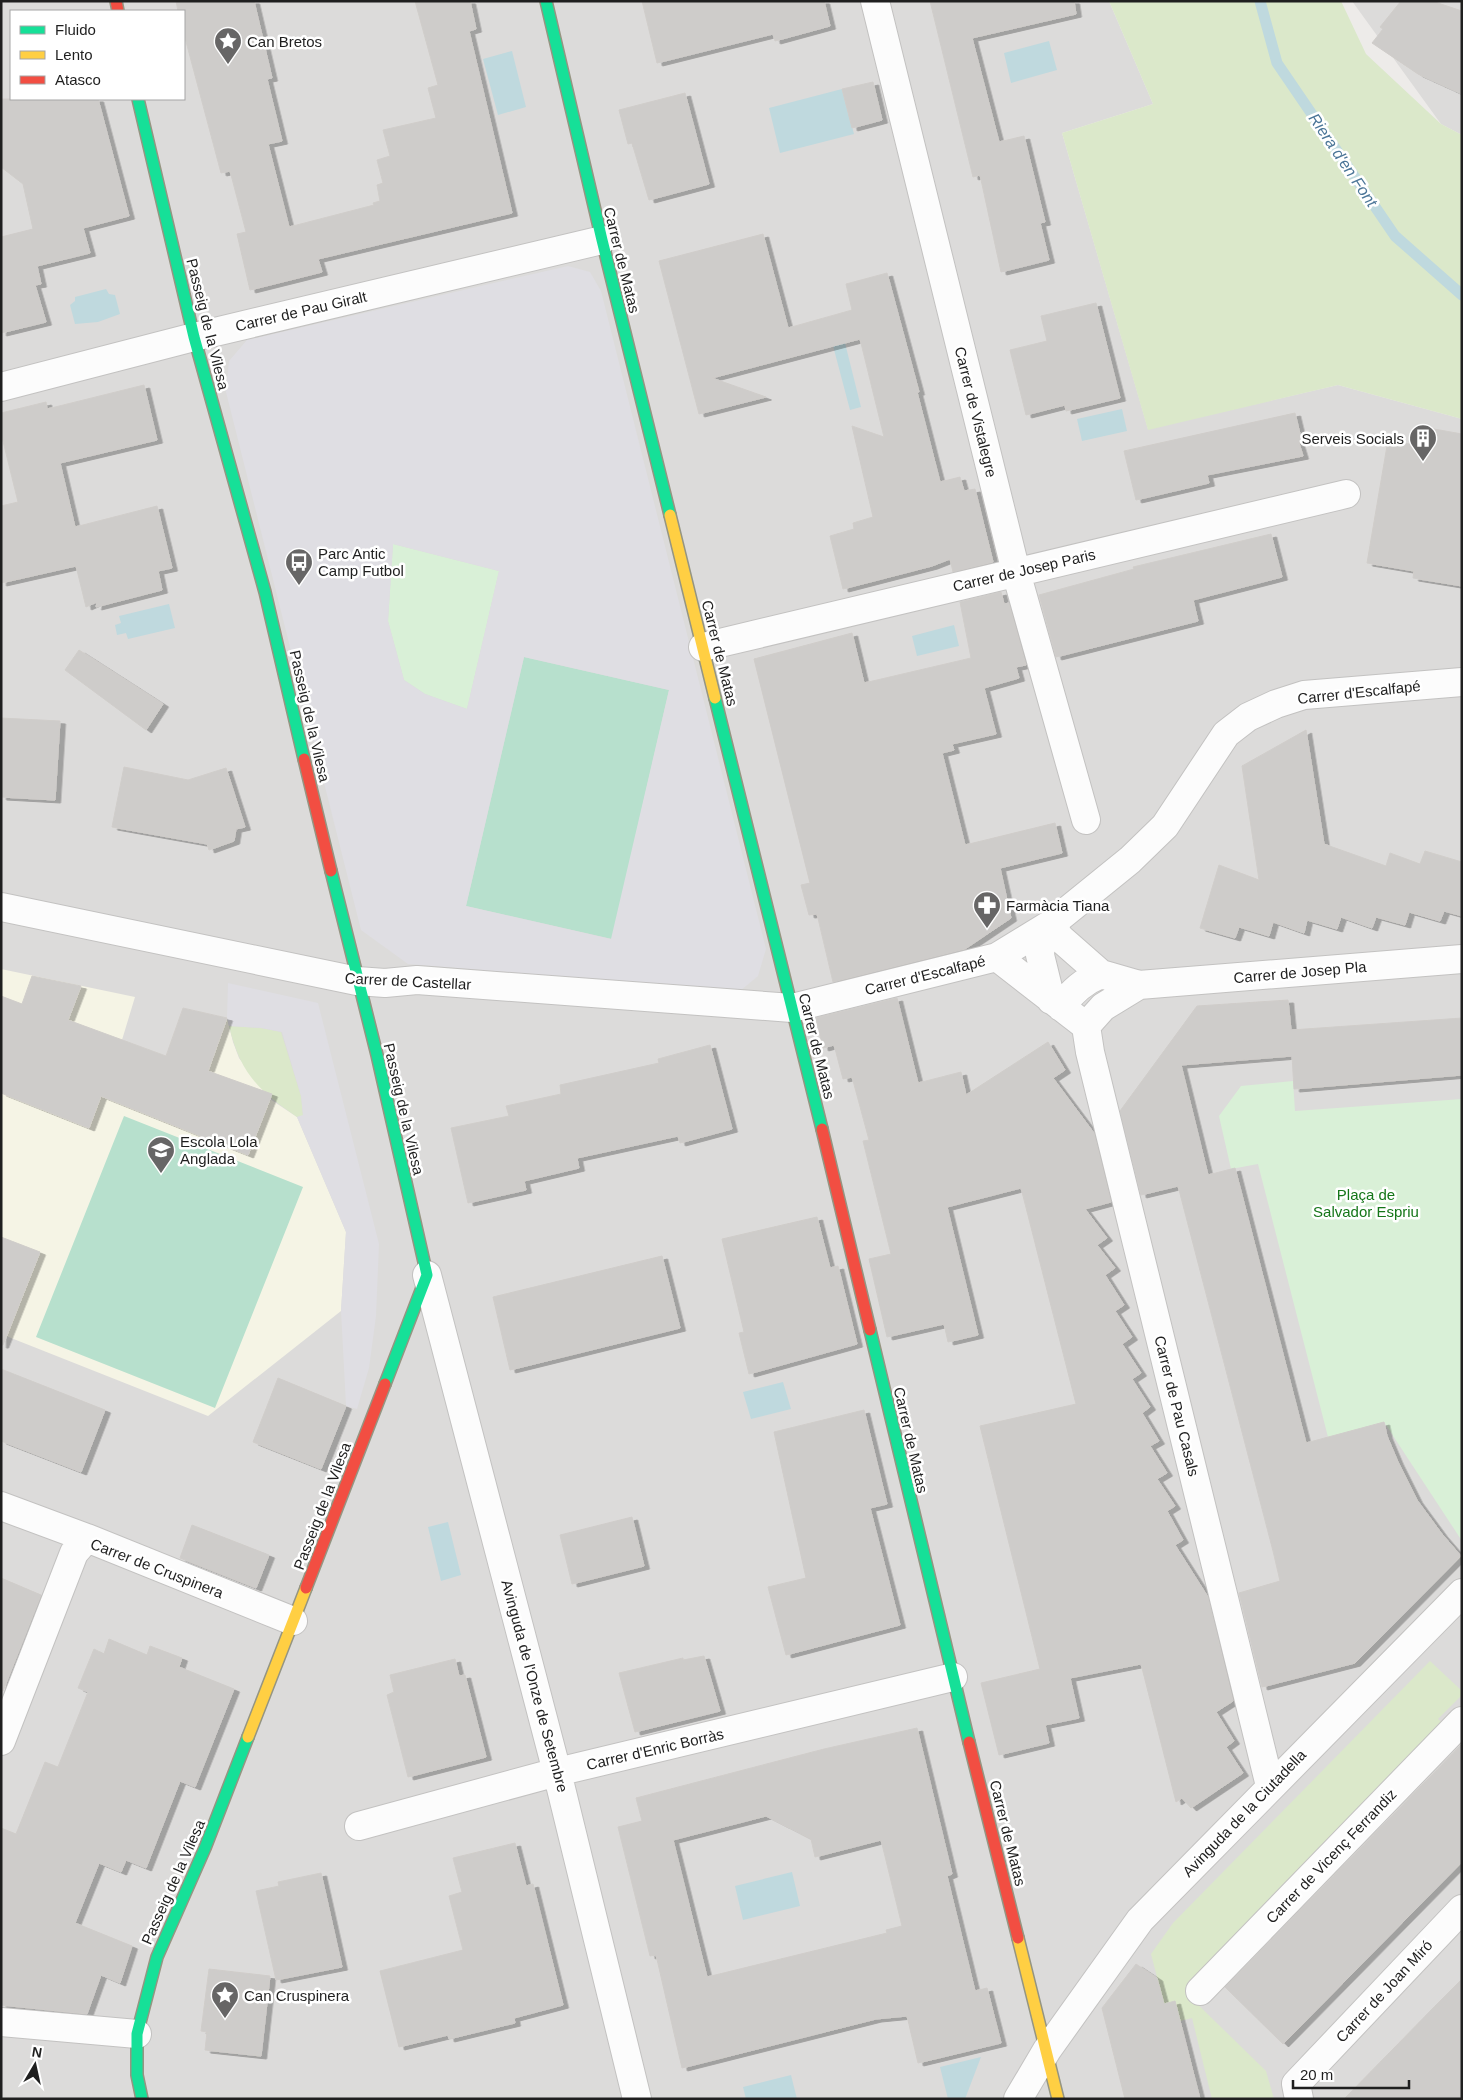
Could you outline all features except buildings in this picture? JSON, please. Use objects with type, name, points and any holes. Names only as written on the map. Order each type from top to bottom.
[{"type":"street","name":"Carrer de Matas","points":[[546,1],[602,240],[792,1008],[953,1678],[1058,2099]]},
{"type":"street","name":"Carrer de Vistalegre","points":[[875,1],[1016,572],[1086,820]]},
{"type":"street","name":"Passeig de la Vilesa","points":[[138,100],[194,337],[266,592],[356,981],[377,1055],[427,1275],[206,1848],[157,1957],[137,2034],[137,2075],[142,2099]]},
{"type":"street","name":"Carrer de Pau Giralt","points":[[1,387],[194,337],[602,240]]},
{"type":"street","name":"Carrer de Josep Paris","points":[[702,646],[1346,494]]},
{"type":"street","name":"Carrer d'Escalfapé","points":[[792,1008],[997,957],[1051,924],[1130,860],[1165,826],[1226,734],[1248,717],[1276,704],[1304,695],[1462,682]]},
{"type":"street","name":"Carrer de Castellar","points":[[1,907],[356,981],[385,983],[417,980],[792,1008]]},
{"type":"street","name":"Carrer d'Escalfapé","points":[[1051,924],[1041,941],[1040,955],[1056,1003]]},
{"type":"street","name":"Carrer de Josep Pla","points":[[1051,924],[1060,938],[1101,974],[1139,985],[1462,959]]},
{"type":"street","points":[[997,957],[1086,1026]]},
{"type":"street","points":[[1056,1003],[1086,980],[1101,974]]},
{"type":"street","name":"Carrer de Josep Pla","points":[[1086,1026],[1103,1006],[1139,985]]},
{"type":"street","name":"Carrer de Pau Casals","points":[[1086,1026],[1090,1052],[1270,1786]]},
{"type":"street","name":"Avinguda de l'Onze de Setembre","points":[[427,1275],[557,1772],[637,2099]]},
{"type":"street","points":[[1,1506],[87,1538]]},
{"type":"street","name":"Carrer de Cruspinera","points":[[1,1741],[74,1553],[87,1538],[293,1621]]},
{"type":"street","name":"Avinguda de la Ciutadella","points":[[1018,2099],[1047,2050],[1140,1920],[1462,1593]]},
{"type":"street","name":"Carrer d'Enric Borràs","points":[[359,1826],[557,1772],[953,1678]]},
{"type":"street","name":"Carrer de Vicenç Ferrandiz","points":[[1200,1991],[1462,1721]]},
{"type":"street","name":"Carrer de Joan Miró","points":[[1299,2099],[1296,2084],[1462,1909]]},
{"type":"street","points":[[1,2022],[137,2034]]},
{"type":"shaded area","points":[[1,1],[1109,1],[1153,104],[1062,133],[1148,429],[1338,385],[1462,419],[1462,2099],[1,2099]]},
{"type":"shaded area","points":[[1352,1],[1462,1],[1462,135],[1441,124]]},
{"type":"shaded area","points":[[568,266],[590,272],[601,291],[766,949],[758,976],[740,991],[408,964],[361,930],[226,392],[229,361],[247,340]],"holes":[[[393,544],[499,571],[467,709],[425,694],[404,680],[388,621]],[[524,657],[669,690],[611,939],[466,906]]]},
{"type":"shaded area","name":"Escola Lola Anglada","points":[[1,969],[135,997],[122,1040],[166,1056],[183,1008],[227,1018],[239,1058],[270,1099],[297,1117],[346,1232],[341,1311],[208,1416],[1,1334]]},
{"type":"shaded area","points":[[228,983],[318,1003],[379,1244],[376,1316],[369,1368],[357,1409],[346,1406],[341,1311],[346,1232],[297,1117],[303,1115],[301,1096],[282,1032],[261,1028],[229,1026],[227,1018]]},
{"type":"green space","points":[[1109,1],[1341,1],[1366,54],[1441,124],[1462,135],[1462,419],[1338,385],[1148,430],[1062,133],[1153,104]]},
{"type":"green space","points":[[393,544],[499,571],[467,709],[425,694],[404,680],[388,621]]},
{"type":"green space","points":[[524,657],[669,690],[612,939],[466,906]]},
{"type":"green space","points":[[229,1026],[261,1028],[281,1032],[301,1096],[303,1116],[297,1117],[283,1108],[261,1089],[245,1068],[233,1042]]},
{"type":"green space","name":"Plaça de Salvador Espriu","points":[[1293,1081],[1295,1111],[1462,1099],[1462,1541],[1384,1422],[1328,1437],[1258,1164],[1231,1169],[1219,1116],[1241,1086]]},
{"type":"green space","points":[[124,1116],[303,1187],[215,1408],[36,1337]]},
{"type":"green space","points":[[1430,1661],[1462,1691],[1462,1695],[1438,1719],[1445,1725],[1185,1992],[1266,2071],[1274,2099],[1212,2099],[1192,2018],[1169,2024],[1151,1954],[1173,1923]]},
{"type":"water","points":[[1049,41],[1057,70],[1011,83],[1004,53]]},
{"type":"water","points":[[512,51],[526,107],[498,115],[483,59]]},
{"type":"water","points":[[842,89],[854,134],[780,153],[769,108]]},
{"type":"water","points":[[106,289],[109,294],[115,295],[120,314],[98,322],[75,324],[70,305],[75,301],[75,297]]},
{"type":"water","points":[[844,339],[861,407],[850,410],[832,342]]},
{"type":"water","points":[[1122,409],[1127,431],[1082,441],[1077,419]]},
{"type":"water","points":[[169,604],[175,628],[128,639],[126,633],[117,635],[115,625],[121,623],[119,616]]},
{"type":"water","points":[[954,625],[959,646],[917,656],[912,636]]},
{"type":"water","points":[[783,1382],[791,1409],[751,1419],[743,1392]]},
{"type":"water","points":[[448,1522],[461,1575],[441,1581],[428,1527]]},
{"type":"water","points":[[792,1872],[800,1906],[743,1920],[735,1886]]},
{"type":"water","points":[[981,2057],[965,2099],[948,2099],[940,2067]]},
{"type":"water","points":[[791,2075],[797,2099],[746,2099],[743,2087]]},
{"type":"waterway","name":"Riera d'en Font","points":[[1260,1],[1277,63],[1395,236],[1462,295]]},
{"type":"traffic: fast","points":[[546,1],[602,240],[670,515]]},
{"type":"traffic: fast","points":[[138,100],[194,337],[265,592],[304,759]]},
{"type":"traffic: fast","points":[[715,698],[822,1129]]},
{"type":"traffic: fast","points":[[331,871],[377,1055],[427,1275],[385,1384]]},
{"type":"traffic: fast","points":[[870,1330],[969,1742]]},
{"type":"traffic: fast","points":[[142,2099],[137,2075],[137,2034],[157,1957],[205,1848],[248,1737]]},
{"type":"traffic: slow","points":[[670,515],[715,698]]},
{"type":"traffic: slow","points":[[248,1737],[306,1588]]},
{"type":"traffic: slow","points":[[1018,1938],[1058,2099]]},
{"type":"traffic: jam","points":[[116,1],[118,10]]},
{"type":"traffic: jam","points":[[304,759],[331,871]]},
{"type":"traffic: jam","points":[[822,1129],[870,1330]]},
{"type":"traffic: jam","points":[[306,1588],[385,1384]]},
{"type":"traffic: jam","points":[[969,1742],[1018,1938]]},
{"type":"place","name":"Can Bretos","points":[[228,65]]},
{"type":"place","name":"Serveis Socials","points":[[1423,462]]},
{"type":"place","name":"Parc Antic Camp Futbol","points":[[299,586]]},
{"type":"place","name":"Farmàcia Tiana","points":[[987,929]]},
{"type":"place","name":"Escola Lola Anglada","points":[[161,1174]]},
{"type":"place","name":"Can Cruspinera","points":[[225,2019]]}]
